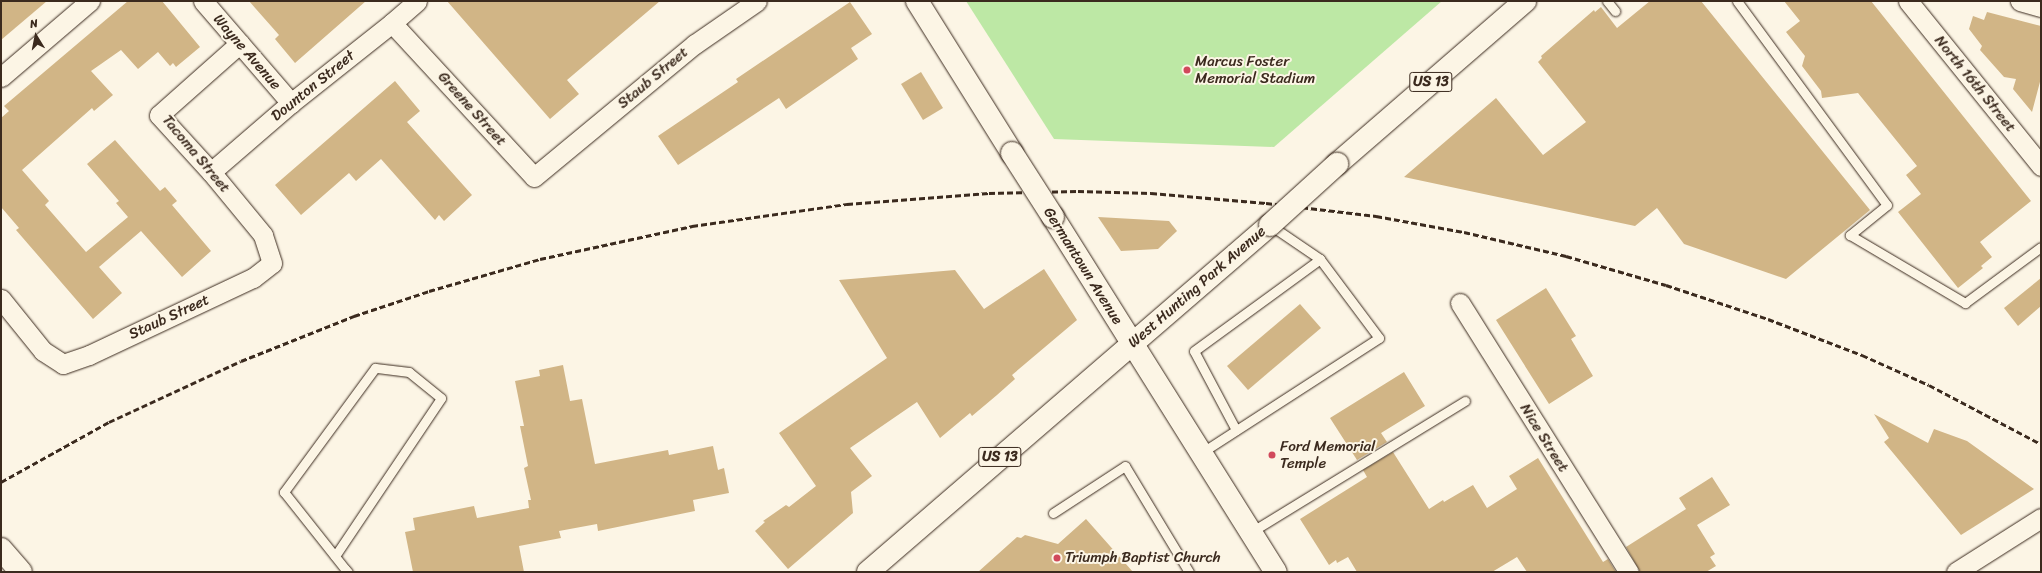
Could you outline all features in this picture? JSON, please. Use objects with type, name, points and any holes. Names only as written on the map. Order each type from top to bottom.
[{"type":"main road","name":"Germantown Avenue","points":[[917,1],[1276,572]]},
{"type":"main road","name":"West Hunting Park Avenue","points":[[868,572],[1270,225],[1337,164],[1525,1]]},
{"type":"main road","points":[[2,551],[21,572]]},
{"type":"street","points":[[1,78],[90,1]]},
{"type":"street","name":"Wayne Avenue","points":[[203,1],[291,102]]},
{"type":"street","name":"Dounton Street","points":[[211,172],[291,102],[392,23],[417,1]]},
{"type":"street","name":"Staub Street","points":[[554,161],[695,44],[756,1]]},
{"type":"street","name":"North 16th Street","points":[[1908,1],[2041,166]]},
{"type":"street","points":[[2020,1],[2041,7]]},
{"type":"street","name":"Greene Street","points":[[392,23],[534,177],[554,161]]},
{"type":"street","name":"Tacoma Street","points":[[240,43],[159,115],[211,172],[263,235],[272,263]]},
{"type":"street","name":"Staub Street","points":[[1,299],[43,351],[63,364],[89,355],[253,278],[272,263]]},
{"type":"street","name":"Nice Street","points":[[1460,303],[1629,572]]},
{"type":"street","points":[[1956,572],[2041,518]]},
{"type":"lane","points":[[1608,1],[1615,11]]},
{"type":"lane","points":[[1737,1],[1886,205],[1850,234],[1965,303],[2041,247]]},
{"type":"lane","points":[[1201,453],[1379,338],[1320,258],[1270,225]]},
{"type":"lane","points":[[1236,430],[1194,351],[1320,258]]},
{"type":"lane","points":[[335,556],[441,398],[409,372],[375,368],[284,492],[335,556],[348,572]]},
{"type":"lane","points":[[1251,532],[1465,401]]},
{"type":"lane","points":[[1053,513],[1126,466],[1190,572]]},
{"type":"green space","name":"Marcus Foster Memorial Stadium","points":[[966,1],[1442,1],[1274,147],[1054,139]]},
{"type":"building","points":[[1,1],[47,1],[1,40]]},
{"type":"building","points":[[128,1],[162,1],[200,47],[176,67],[173,63],[170,66],[158,52],[138,69],[121,50],[91,71],[113,95],[94,111],[92,108],[22,170],[49,201],[45,205],[86,252],[128,217],[116,203],[119,201],[87,164],[115,140],[160,191],[165,187],[177,201],[172,205],[211,251],[182,277],[141,231],[99,267],[122,293],[93,319],[16,230],[19,228],[1,207],[1,118],[9,111],[4,106]]},
{"type":"building","points":[[249,1],[366,1],[295,63],[275,39],[279,35]]},
{"type":"building","points":[[447,1],[660,1],[567,80],[579,94],[550,119]]},
{"type":"building","points":[[1650,1],[1701,1],[1870,210],[1786,279],[1684,244],[1657,208],[1635,226],[1404,177],[1496,98],[1543,155],[1586,122],[1538,62],[1542,58],[1541,56],[1594,10],[1595,12],[1601,7],[1617,28]]},
{"type":"building","points":[[1784,1],[1871,1],[2031,201],[1980,242],[1992,257],[1981,266],[1983,268],[1958,288],[1898,212],[1921,194],[1906,175],[1917,166],[1858,93],[1822,98],[1821,91],[1802,66],[1805,56],[1786,32],[1800,21]]},
{"type":"building","points":[[850,2],[872,34],[851,48],[858,59],[786,109],[779,98],[678,165],[658,136],[738,82],[736,79]]},
{"type":"building","points":[[1987,12],[2041,26],[2041,78],[2032,112],[2013,89],[2016,79],[2004,77],[1980,50],[1982,46],[1969,29],[1973,16],[1984,20]]},
{"type":"building","points":[[921,72],[943,108],[923,120],[901,84]]},
{"type":"building","points":[[395,81],[420,111],[407,122],[472,195],[444,221],[439,215],[435,220],[381,159],[356,181],[349,173],[301,215],[275,185]]},
{"type":"building","points":[[1098,217],[1169,221],[1177,231],[1158,249],[1121,251]]},
{"type":"building","points":[[1044,269],[1077,320],[1012,375],[1015,379],[997,395],[972,416],[970,413],[940,438],[917,402],[850,448],[872,476],[851,492],[853,513],[788,569],[755,531],[765,522],[763,521],[786,505],[789,507],[816,486],[779,433],[887,358],[839,280],[955,270],[984,309]]},
{"type":"building","points":[[2041,278],[2041,306],[2018,326],[2004,308]]},
{"type":"building","points":[[1546,288],[1576,336],[1571,339],[1593,376],[1549,404],[1496,320]]},
{"type":"building","points":[[1300,304],[1321,328],[1248,390],[1227,366]]},
{"type":"building","points":[[563,365],[570,401],[582,399],[595,464],[668,450],[669,455],[713,446],[718,470],[724,468],[729,493],[693,500],[695,511],[598,531],[597,524],[559,531],[561,538],[519,546],[524,572],[413,572],[405,532],[415,530],[413,518],[474,506],[477,518],[529,508],[528,500],[531,500],[524,468],[528,466],[520,426],[524,426],[515,381],[540,376],[539,370]]},
{"type":"building","points":[[1404,372],[1425,406],[1381,433],[1387,442],[1357,460],[1330,418]]},
{"type":"building","points":[[1874,414],[1928,443],[1934,429],[1967,441],[2034,489],[1961,535],[1884,442],[1889,438]]},
{"type":"building","points":[[1393,452],[1429,509],[1473,485],[1487,508],[1517,489],[1509,476],[1538,458],[1603,562],[1608,559],[1616,572],[1527,572],[1517,557],[1492,572],[1357,572],[1348,557],[1337,563],[1336,560],[1329,565],[1300,519],[1367,477],[1363,470]]},
{"type":"building","points":[[1712,477],[1730,505],[1697,525],[1715,554],[1710,557],[1716,566],[1706,572],[1640,572],[1626,547],[1686,509],[1679,498]]},
{"type":"building","name":"Triumph Baptist Church","points":[[1086,519],[1133,572],[978,572],[1017,537],[1021,538],[1025,535],[1058,544]]},
{"type":"railway","points":[[1,482],[109,422],[241,361],[354,316],[429,291],[540,259],[692,226],[847,204],[989,193],[1078,191],[1151,193],[1266,203],[1376,216],[1464,232],[1566,256],[1666,285],[1768,319],[1862,355],[1929,385],[2041,444]]},
{"type":"place","name":"Marcus Foster Memorial Stadium","points":[[1187,70]]},
{"type":"place","name":"Ford Memorial Temple","points":[[1272,455]]},
{"type":"place","name":"Triumph Baptist Church","points":[[1057,558]]}]
